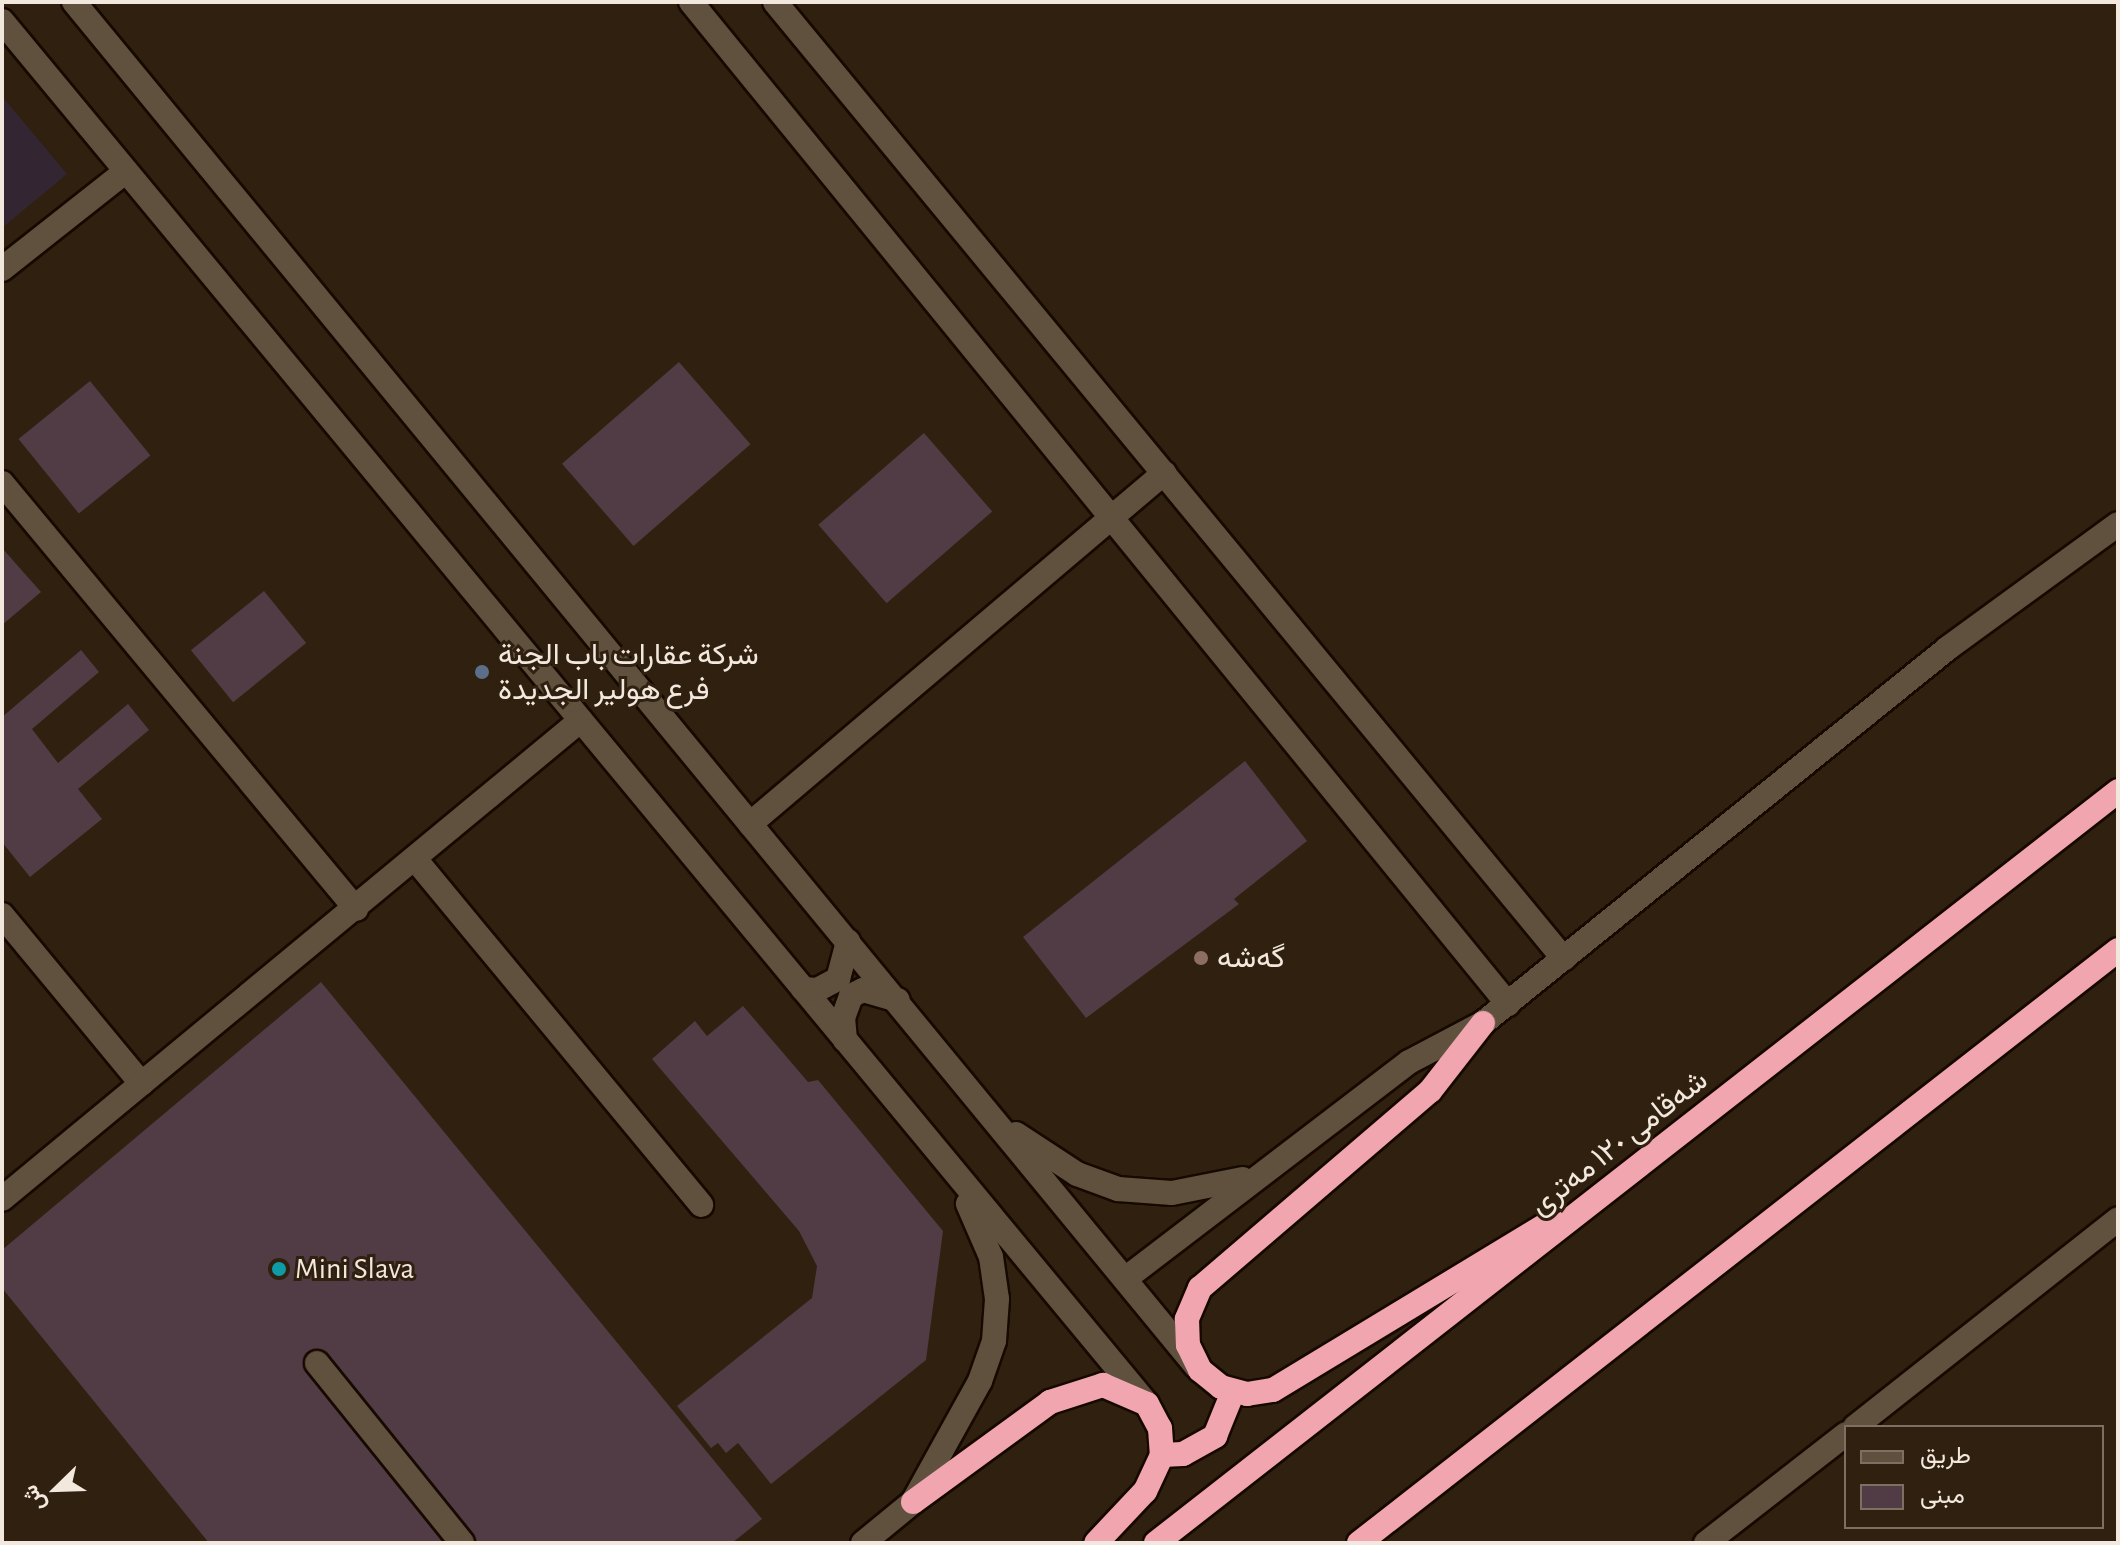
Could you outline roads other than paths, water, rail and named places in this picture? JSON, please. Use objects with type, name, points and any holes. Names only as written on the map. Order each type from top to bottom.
[{"type":"highway","name":"شەقامی ١٢٠ مەتری","points":[[1156,1543],[2118,791]]},
{"type":"highway","points":[[1359,1543],[2118,950]]},
{"type":"highway","points":[[1483,1023],[1430,1091],[1200,1288],[1186,1332],[1200,1370],[1233,1392],[1260,1394],[1285,1385],[1630,1175]]},
{"type":"highway","points":[[913,1502],[1050,1402],[1075,1390],[1103,1385],[1147,1404],[1160,1428],[1162,1455],[1153,1480],[1096,1543]]},
{"type":"highway","points":[[1162,1455],[1183,1454],[1215,1436],[1233,1392]]},
{"type":"street","points":[[74,2],[95,12],[750,824],[1200,1370]]},
{"type":"street","points":[[691,2],[1508,1004]]},
{"type":"street","points":[[775,2],[1564,959]]},
{"type":"street","points":[[2,21],[1147,1404]]},
{"type":"street","points":[[2,269],[126,171]]},
{"type":"street","points":[[750,824],[1164,473]]},
{"type":"street","points":[[2,483],[356,909]]},
{"type":"street","points":[[1125,1279],[1409,1062],[1483,1023],[1508,1004],[1948,648],[2118,524]]},
{"type":"street","points":[[2,1199],[581,720]]},
{"type":"street","points":[[415,859],[701,1205]]},
{"type":"street","points":[[2,915],[142,1084]]},
{"type":"street","points":[[803,989],[817,990],[838,979],[848,941]]},
{"type":"street","points":[[845,1040],[843,1018],[851,996],[863,990],[898,1000]]},
{"type":"street","points":[[994,1120],[1077,1174],[1118,1189],[1202,1190],[1260,1174]]},
{"type":"street","points":[[863,1543],[913,1502],[980,1381],[994,1341],[997,1299],[991,1257],[976,1217],[931,1144]]},
{"type":"street","points":[[1858,1425],[2118,1219]]},
{"type":"street","points":[[317,1363],[462,1543]]},
{"type":"street","points":[[1706,1543],[1844,1436]]},
{"type":"place","name":"شرکة عقارات باب الجنة فرع هولیر الجدیدة","points":[[482,672]]},
{"type":"place","name":"گەشە","points":[[1201,958]]},
{"type":"place","name":"Mini Slava","points":[[279,1269]]}]
